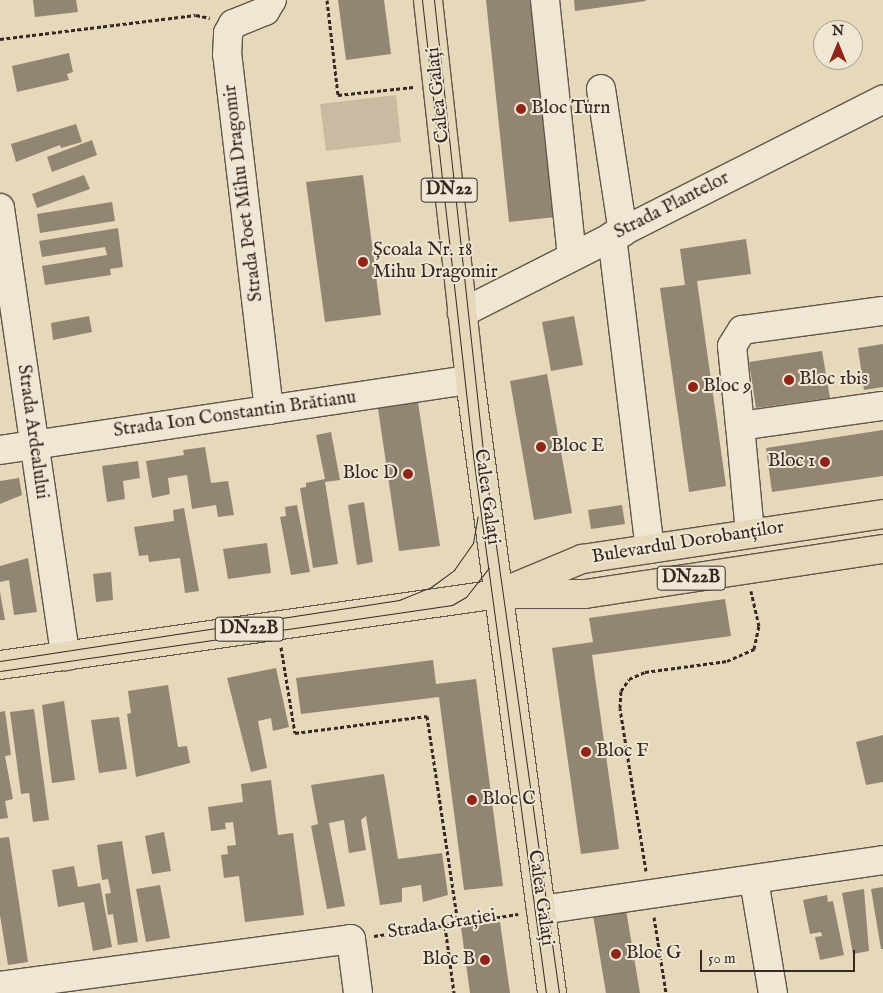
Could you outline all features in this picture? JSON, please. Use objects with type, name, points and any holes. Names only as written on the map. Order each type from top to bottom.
[{"type":"main road","name":"Calea Galați","points":[[428,0],[470,380],[552,993]]},
{"type":"main road","name":"Bulevardul Dorobanților","points":[[498,594],[582,559],[883,514]]},
{"type":"main road","name":"Bulevardul Dorobanților","points":[[0,665],[498,594],[585,594],[883,549]]},
{"type":"street","points":[[233,24],[264,10],[272,0]]},
{"type":"street","points":[[545,0],[572,254]]},
{"type":"street","name":"Strada Poet Mihu Dragomir","points":[[233,24],[228,33],[227,55],[269,410]]},
{"type":"street","points":[[601,89],[618,234],[650,549]]},
{"type":"street","name":"Strada Plantelor","points":[[462,313],[572,254],[618,234],[883,98]]},
{"type":"street","name":"Strada Ardealului","points":[[0,208],[65,656]]},
{"type":"street","points":[[750,534],[732,346],[742,330],[883,312]]},
{"type":"street","name":"Strada Ion Constantin Brătianu","points":[[0,450],[470,380]]},
{"type":"street","points":[[740,426],[883,406]]},
{"type":"street","points":[[541,910],[883,860]]},
{"type":"street","points":[[754,880],[773,993]]},
{"type":"street","points":[[0,986],[351,939],[358,993]]},
{"type":"path","points":[[327,0],[338,94],[438,85]]},
{"type":"path","points":[[0,40],[196,15],[233,24]]},
{"type":"path","points":[[666,993],[620,708],[621,691],[629,679],[645,672],[727,661],[754,649],[759,626],[746,570]]},
{"type":"path","points":[[278,624],[294,732],[427,716],[458,924]]},
{"type":"path","name":"Strada Grației","points":[[351,939],[541,910]]},
{"type":"path","points":[[445,926],[454,993]]},
{"type":"shaded area","points":[[396,95],[401,142],[326,151],[320,104]]},
{"type":"building","points":[[33,0],[76,0],[78,12],[35,17]]},
{"type":"building","points":[[338,0],[384,0],[391,54],[346,60]]},
{"type":"building","name":"Bloc Turn","points":[[486,0],[534,0],[556,217],[509,222]]},
{"type":"building","points":[[574,0],[645,0],[646,1],[575,11]]},
{"type":"building","points":[[69,53],[73,72],[67,74],[69,80],[17,92],[12,66]]},
{"type":"building","points":[[76,124],[82,142],[61,148],[60,145],[16,162],[11,144]]},
{"type":"building","points":[[92,140],[97,155],[52,172],[47,157]]},
{"type":"building","points":[[84,175],[90,189],[37,208],[32,194]]},
{"type":"building","points":[[363,175],[381,315],[325,322],[306,182]]},
{"type":"building","points":[[112,202],[115,221],[40,233],[37,214]]},
{"type":"building","points":[[118,228],[123,267],[110,269],[111,275],[45,285],[42,266],[107,255],[105,247],[42,257],[39,241]]},
{"type":"building","name":"Bloc 9","points":[[746,239],[751,274],[697,281],[726,486],[689,492],[660,288],[685,285],[680,249]]},
{"type":"building","points":[[89,316],[92,332],[53,340],[51,323]]},
{"type":"building","points":[[574,316],[583,365],[551,371],[542,322]]},
{"type":"building","points":[[883,344],[883,387],[864,390],[858,348]]},
{"type":"building","name":"Bloc 1bis","points":[[822,351],[830,398],[756,408],[749,362]]},
{"type":"building","name":"Bloc E","points":[[547,374],[572,513],[534,520],[510,381]]},
{"type":"building","name":"Bloc D","points":[[417,396],[440,546],[399,551],[377,402]]},
{"type":"building","name":"Bloc 1","points":[[883,430],[883,476],[772,492],[766,448]]},
{"type":"building","points":[[331,432],[340,480],[325,482],[338,564],[313,568],[300,488],[306,487],[306,483],[325,479],[316,435]]},
{"type":"building","points":[[205,447],[211,483],[228,481],[234,515],[218,517],[216,505],[192,509],[187,475],[168,478],[170,494],[152,498],[146,461],[184,455],[183,450]]},
{"type":"building","points":[[138,461],[140,478],[123,481],[125,499],[107,502],[102,466]]},
{"type":"building","points":[[19,478],[22,495],[0,504],[0,481]]},
{"type":"building","points":[[364,502],[373,562],[357,565],[348,505]]},
{"type":"building","points":[[297,505],[310,572],[291,575],[280,517],[286,516],[285,507]]},
{"type":"building","points":[[622,505],[625,524],[591,529],[588,510]]},
{"type":"building","points":[[184,508],[199,591],[185,593],[180,558],[149,562],[148,555],[139,556],[134,527],[174,521],[173,510]]},
{"type":"building","points":[[267,543],[271,573],[228,579],[223,549]]},
{"type":"building","points":[[28,558],[37,612],[14,615],[9,580],[0,582],[0,566]]},
{"type":"building","points":[[111,572],[113,600],[96,602],[93,574]]},
{"type":"building","points":[[0,592],[5,620],[0,620]]},
{"type":"building","name":"Bloc F","points":[[725,599],[731,636],[592,655],[619,849],[581,854],[552,648],[593,642],[589,618]]},
{"type":"building","name":"Bloc C","points":[[433,660],[436,684],[476,679],[503,886],[464,890],[439,697],[301,714],[296,678]]},
{"type":"building","points":[[276,668],[289,727],[273,731],[271,718],[258,721],[267,768],[251,772],[227,678]]},
{"type":"building","points":[[168,685],[178,747],[187,746],[190,763],[136,777],[127,714],[131,713],[128,691]]},
{"type":"building","points":[[64,701],[75,780],[52,783],[42,705]]},
{"type":"building","points":[[34,709],[49,820],[33,822],[29,793],[21,794],[10,712]]},
{"type":"building","points":[[5,711],[11,755],[5,756],[13,799],[5,801],[8,818],[0,819],[0,712]]},
{"type":"building","points":[[119,717],[127,769],[99,773],[91,720]]},
{"type":"building","points":[[883,735],[883,782],[866,785],[856,742]]},
{"type":"building","points":[[384,774],[398,859],[442,853],[448,895],[423,902],[421,885],[402,888],[402,902],[380,905],[366,816],[361,820],[366,850],[349,853],[344,820],[329,823],[345,906],[327,909],[311,826],[318,824],[311,785]]},
{"type":"building","points":[[271,780],[278,835],[293,833],[304,915],[245,922],[239,876],[224,878],[221,855],[228,854],[227,846],[236,845],[233,822],[225,823],[226,829],[211,831],[208,807],[243,802],[241,784]]},
{"type":"building","points":[[164,832],[171,871],[152,874],[145,836]]},
{"type":"building","points":[[9,837],[28,962],[8,965],[0,915],[0,838]]},
{"type":"building","points":[[122,841],[138,942],[118,945],[113,914],[108,915],[105,894],[111,893],[108,879],[102,880],[97,845]]},
{"type":"building","points":[[74,866],[78,887],[100,883],[112,947],[93,951],[84,902],[58,907],[52,870]]},
{"type":"building","points":[[160,885],[170,938],[146,942],[136,889]]},
{"type":"building","points":[[883,887],[883,949],[881,949],[871,889]]},
{"type":"building","points":[[864,889],[869,951],[853,954],[842,893]]},
{"type":"building","points":[[827,895],[828,902],[833,901],[844,955],[820,960],[815,937],[822,936],[821,932],[810,934],[803,900]]},
{"type":"building","name":"Bloc G","points":[[626,910],[640,993],[606,993],[593,915]]},
{"type":"building","name":"Bloc B","points":[[500,922],[510,993],[470,993],[461,927]]},
{"type":"tram line","points":[[422,0],[473,456],[546,993]]},
{"type":"tram line","points":[[434,0],[483,453],[559,993]]},
{"type":"tram line","points":[[0,661],[399,600],[431,587],[454,570],[473,543],[478,516]]},
{"type":"tram line","points":[[0,671],[452,605],[466,597],[489,568]]},
{"type":"place","name":"Bloc Turn","points":[[521,109]]},
{"type":"place","name":"Școala Nr. 18 Mihu Dragomir","points":[[363,262]]},
{"type":"place","name":"Bloc 1bis","points":[[789,380]]},
{"type":"place","name":"Bloc 9","points":[[693,387]]},
{"type":"place","name":"Bloc E","points":[[541,447]]},
{"type":"place","name":"Bloc 1","points":[[825,462]]},
{"type":"place","name":"Bloc D","points":[[408,474]]},
{"type":"place","name":"Bloc F","points":[[586,752]]},
{"type":"place","name":"Bloc C","points":[[472,800]]},
{"type":"place","name":"Bloc G","points":[[616,954]]},
{"type":"place","name":"Bloc B","points":[[485,960]]}]
